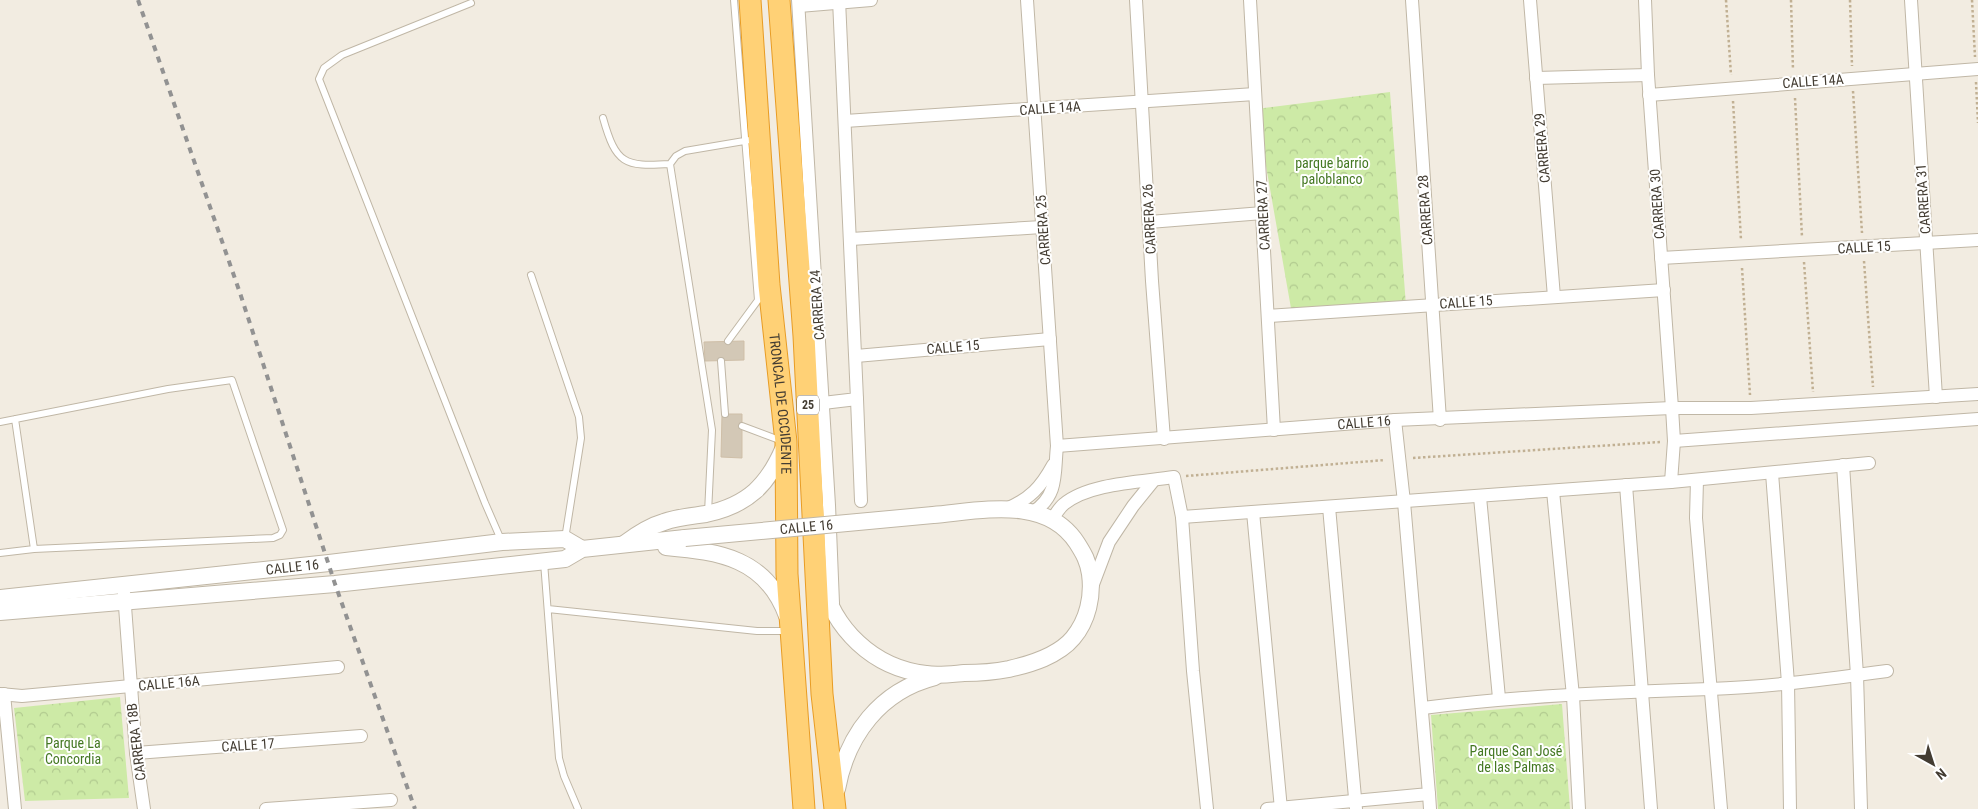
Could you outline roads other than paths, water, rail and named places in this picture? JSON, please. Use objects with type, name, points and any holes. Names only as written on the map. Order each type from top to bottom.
[{"type":"highway","name":"TRONCAL DE OCCIDENTE","points":[[750,0],[753,139],[764,292],[786,442],[787,574],[793,631],[804,809]]},
{"type":"highway","name":"TRONCAL DE OCCIDENTE","points":[[792,2],[804,336],[822,694],[836,809]]},
{"type":"street","points":[[792,2],[871,0]]},
{"type":"street","name":"CARRERA 25","points":[[1027,0],[1057,446],[1051,494],[1044,504],[1033,512]]},
{"type":"street","name":"CARRERA 26","points":[[1136,0],[1164,439]]},
{"type":"street","name":"CARRERA 27","points":[[1250,0],[1274,430]]},
{"type":"street","name":"CARRERA 28","points":[[1412,0],[1440,420]]},
{"type":"street","name":"CARRERA 29","points":[[1530,0],[1554,297]]},
{"type":"street","name":"CARRERA 30","points":[[1645,0],[1649,95],[1674,441],[1671,482]]},
{"type":"street","name":"CARRERA 31","points":[[1911,0],[1914,74],[1936,397]]},
{"type":"street","points":[[839,1],[852,239],[861,500]]},
{"type":"street","name":"CARRERA 24","points":[[792,2],[823,403],[833,611]]},
{"type":"street","name":"CALLE 14A","points":[[1649,95],[1794,82],[1978,69]]},
{"type":"street","points":[[1536,78],[1648,75]]},
{"type":"street","name":"CALLE 14A","points":[[845,121],[1255,94]]},
{"type":"street","points":[[1149,222],[1262,213]]},
{"type":"street","points":[[852,239],[1042,227]]},
{"type":"street","name":"CALLE 15","points":[[1661,258],[1978,240]]},
{"type":"street","name":"CALLE 15","points":[[1268,316],[1664,290]]},
{"type":"street","name":"CALLE 15","points":[[856,356],[1050,339]]},
{"type":"street","name":"CALLE 16","points":[[1057,446],[1395,420],[1440,420],[1672,408],[1814,406],[1978,394]]},
{"type":"street","points":[[823,403],[857,399]]},
{"type":"street","points":[[1674,441],[1978,419]]},
{"type":"street","points":[[1395,420],[1423,708],[1430,809]]},
{"type":"street","points":[[629,545],[638,534],[664,522],[735,505],[752,494],[775,469],[786,442]]},
{"type":"street","points":[[1006,509],[1024,502],[1037,491],[1055,460]]},
{"type":"street","points":[[1182,517],[1697,480],[1868,463]]},
{"type":"street","points":[[1843,465],[1857,675],[1861,809]]},
{"type":"street","points":[[1772,473],[1788,683],[1790,809]]},
{"type":"street","points":[[1052,519],[1063,505],[1073,498],[1117,485],[1174,477],[1182,517],[1193,672],[1207,809]]},
{"type":"street","points":[[1092,588],[1109,542],[1133,506],[1154,480]]},
{"type":"street","points":[[1697,480],[1696,518],[1721,809]]},
{"type":"street","points":[[1626,485],[1651,809]]},
{"type":"street","points":[[1554,491],[1573,696],[1579,809]]},
{"type":"street","points":[[1480,497],[1499,698]]},
{"type":"street","points":[[1330,507],[1355,804]]},
{"type":"street","name":"CALLE 16","points":[[0,612],[335,584],[564,559],[582,549],[933,515],[1006,509],[1033,512],[1052,519],[1071,534],[1088,560],[1092,588],[1088,612],[1073,638],[1051,655],[1026,665],[996,672],[947,674]]},
{"type":"street","points":[[1253,512],[1281,808]]},
{"type":"street","points":[[565,539],[582,549]]},
{"type":"street","name":"CALLE 16","points":[[0,598],[124,586],[502,542],[565,539]]},
{"type":"street","points":[[629,545],[717,553],[746,564],[762,575],[771,587],[783,605],[793,631]]},
{"type":"street","points":[[816,557],[825,592],[833,611],[856,642],[889,664],[918,673],[947,674]]},
{"type":"street","name":"CARRERA 18B","points":[[124,586],[123,602],[129,687],[144,809]]},
{"type":"street","name":"CALLE 16A","points":[[2,694],[22,696],[338,667]]},
{"type":"street","points":[[1423,708],[1499,698],[1710,689],[1788,683],[1888,671]]},
{"type":"street","points":[[836,809],[841,770],[848,750],[858,731],[888,699],[906,688],[947,674]]},
{"type":"street","points":[[2,694],[15,809]]},
{"type":"street","name":"CALLE 17","points":[[136,753],[361,736]]},
{"type":"street","points":[[1267,809],[1355,804],[1429,794]]},
{"type":"street","points":[[266,809],[391,800]]},
{"type":"lane","points":[[708,513],[712,430],[670,164],[676,156],[684,151],[753,139],[734,0]]},
{"type":"lane","points":[[471,4],[342,55],[324,68],[319,78],[484,502],[502,542]]},
{"type":"lane","points":[[603,118],[610,141],[618,154],[628,163],[644,165],[670,164]]},
{"type":"lane","points":[[531,275],[579,418],[581,438],[565,539]]},
{"type":"lane","points":[[728,341],[764,292]]},
{"type":"lane","points":[[721,361],[725,414]]},
{"type":"lane","points":[[0,422],[168,389],[232,380],[283,530],[280,535],[273,538],[34,549],[0,553]]},
{"type":"lane","points":[[15,419],[34,549]]},
{"type":"lane","points":[[742,426],[786,442]]},
{"type":"lane","points":[[712,430],[722,429]]},
{"type":"lane","points":[[544,561],[559,758],[564,776],[578,809]]},
{"type":"lane","points":[[548,609],[757,631],[793,631]]},
{"type":"railway","points":[[138,0],[240,293],[335,584],[415,809]]},
{"type":"park label","name":"parque barrio paloblanco","points":[[1332,172]]},
{"type":"park label","name":"Parque La Concordia","points":[[73,752]]},
{"type":"park label","name":"Parque San José de las Palmas","points":[[1516,760]]}]
